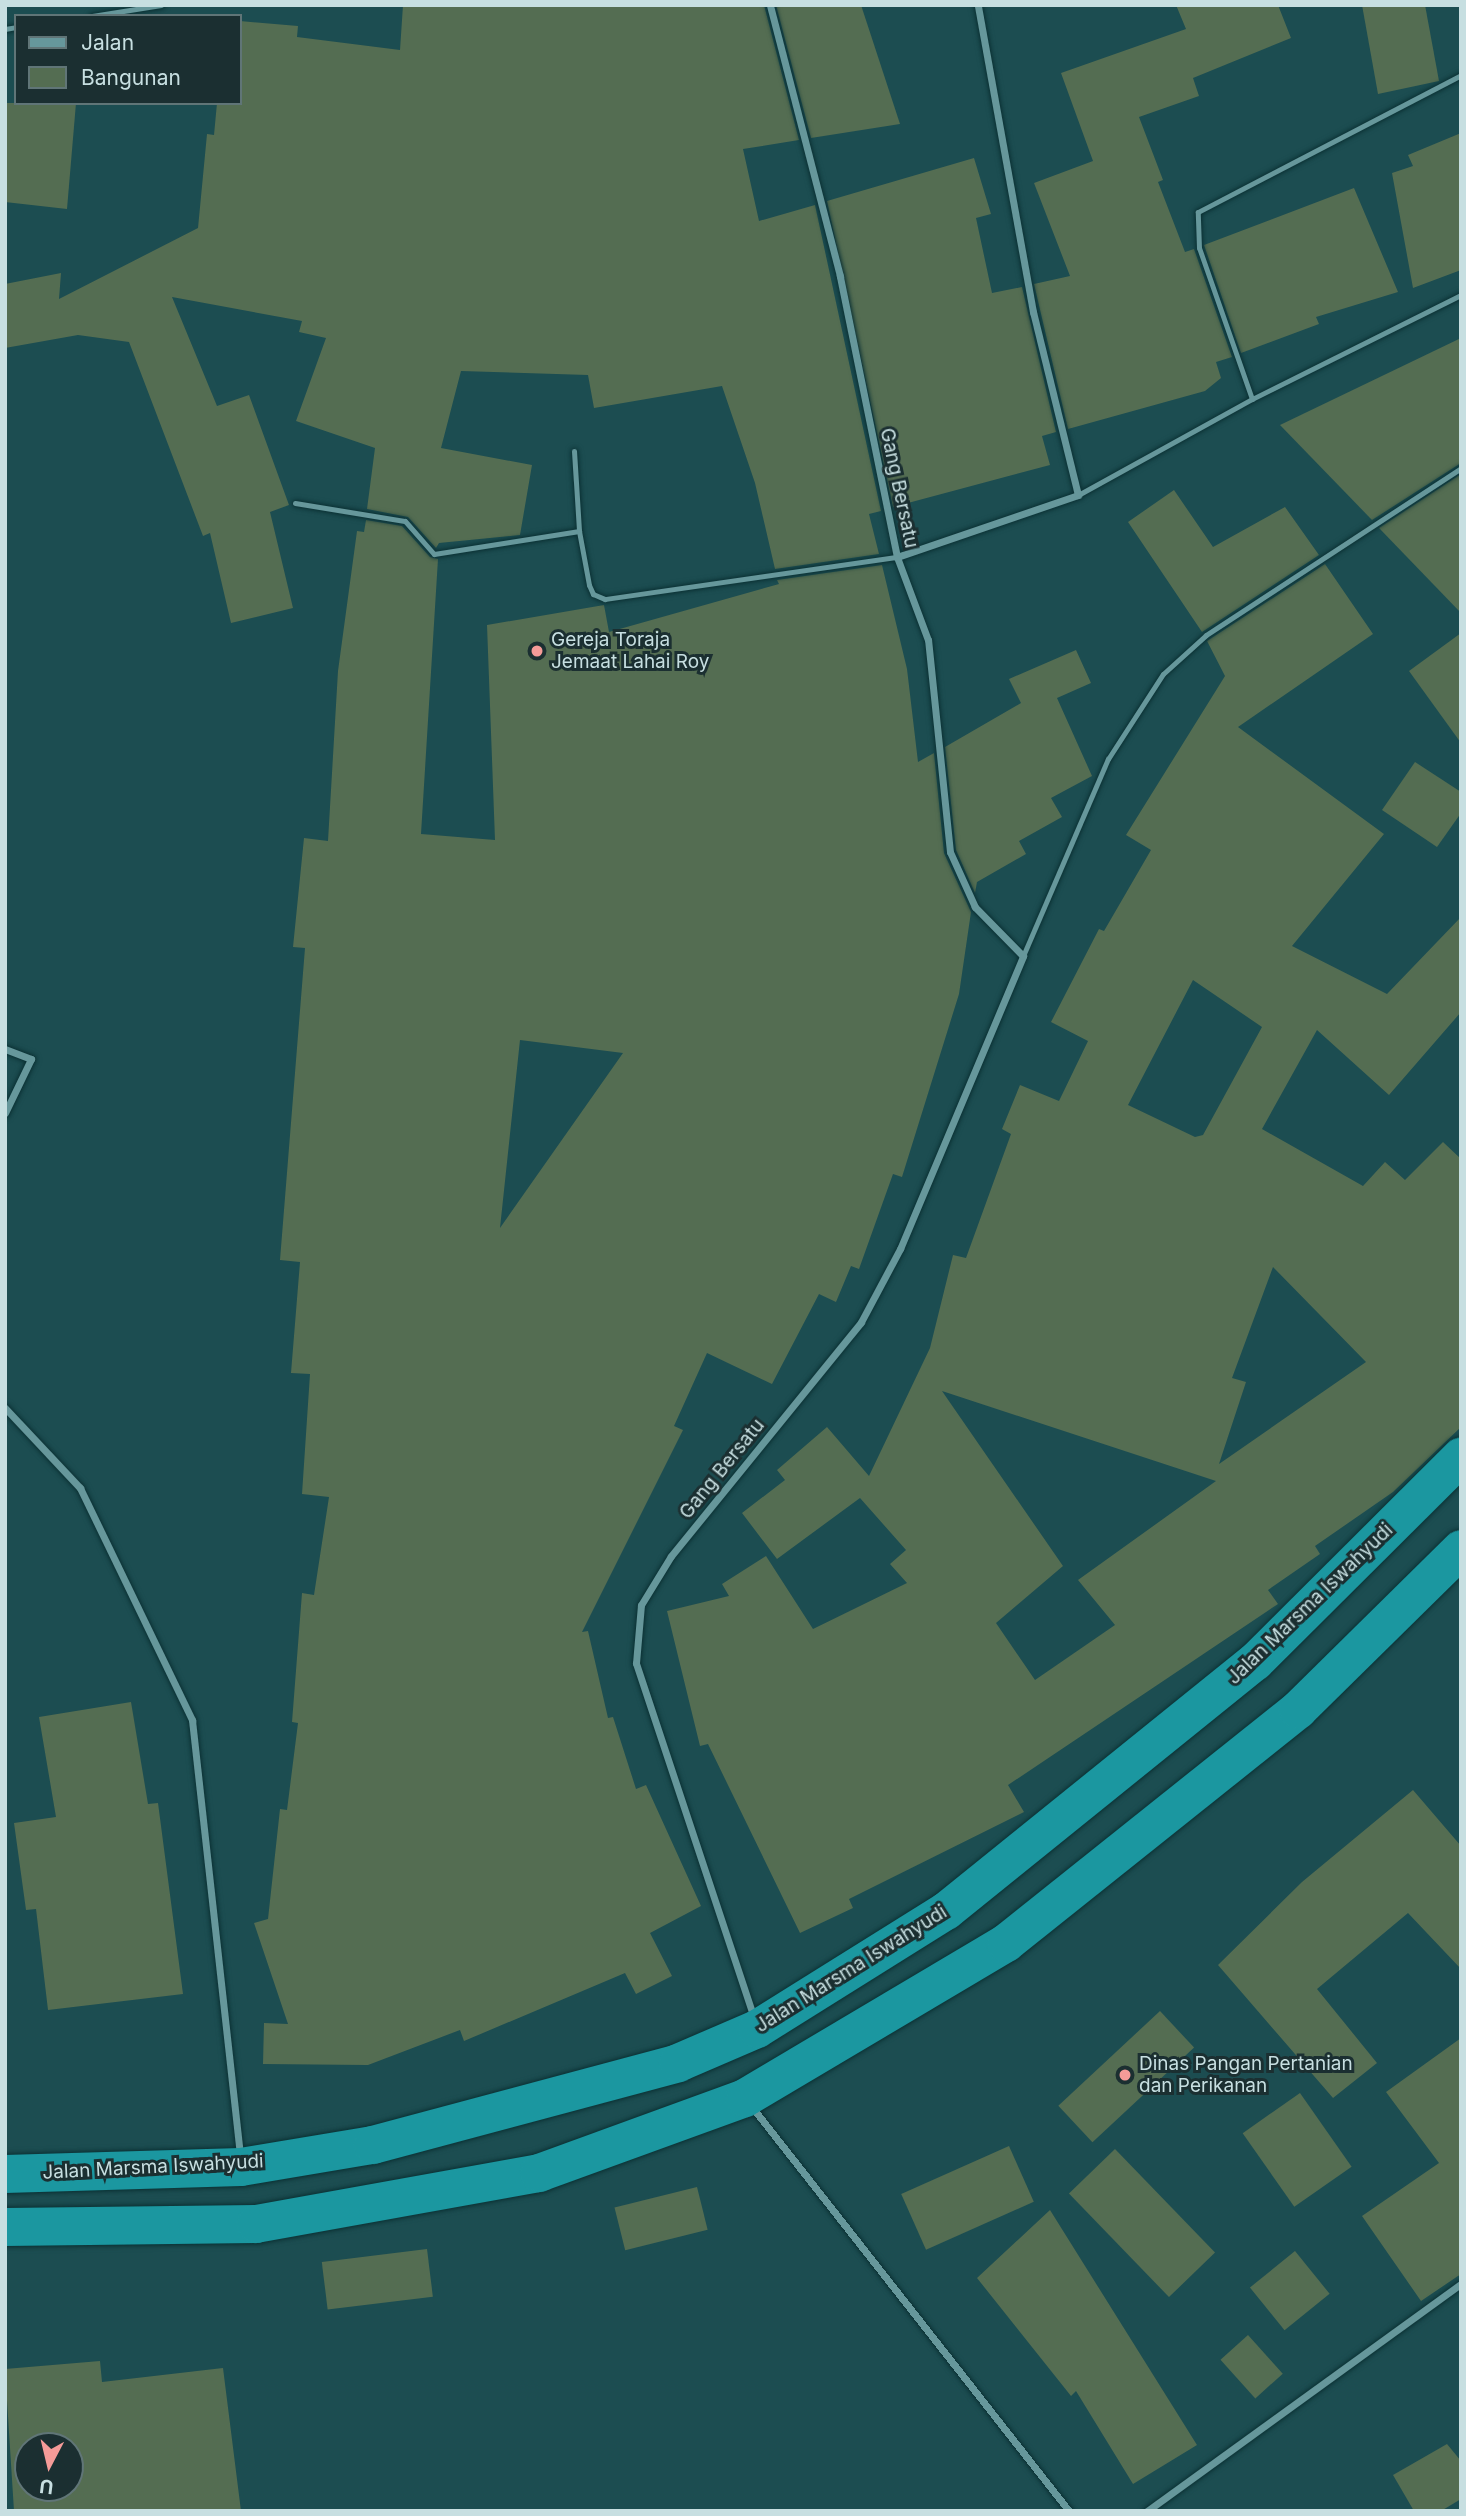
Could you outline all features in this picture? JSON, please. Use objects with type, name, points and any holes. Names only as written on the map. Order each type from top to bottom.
[{"type":"highway","name":"Jalan Marsma Iswahyudi","points":[[5,2174],[241,2167],[386,2142],[678,2063],[757,2029],[946,1911],[1255,1662],[1461,1457]]},
{"type":"highway","points":[[5,2227],[256,2224],[540,2173],[745,2098],[1006,1943],[1298,1710],[1461,1549]]},
{"type":"street","name":"Gang Bersatu","points":[[757,2029],[636,1663],[638,1617],[671,1556],[861,1322],[901,1249],[1023,957],[975,906],[950,852],[928,640],[897,557],[840,276],[770,5]]},
{"type":"street","points":[[897,557],[1078,495],[1031,298],[978,5]]},
{"type":"street","points":[[5,1049],[31,1059],[5,1113]]},
{"type":"street","points":[[5,1408],[80,1488],[192,1720],[241,2167]]},
{"type":"street","points":[[745,2098],[1069,2511]]},
{"type":"street","points":[[1147,2511],[1461,2284]]},
{"type":"lane","points":[[105,14],[161,5]]},
{"type":"lane","points":[[1252,399],[1199,248],[1198,212],[1461,75]]},
{"type":"lane","points":[[1078,495],[1252,399],[1461,295]]},
{"type":"lane","points":[[574,451],[579,531],[589,584],[593,594],[605,599],[897,557]]},
{"type":"lane","name":"Gang Bersatu","points":[[1023,957],[1108,759],[1137,708],[1206,635],[1461,468]]},
{"type":"lane","points":[[295,503],[405,521],[434,554],[579,531]]},
{"type":"building","points":[[403,5],[764,5],[799,140],[743,149],[759,221],[815,205],[881,511],[869,514],[879,554],[775,569],[755,483],[722,386],[594,408],[588,375],[461,371],[441,448],[532,465],[520,535],[439,543],[436,548],[408,517],[367,509],[375,448],[296,421],[326,338],[299,332],[302,321],[172,297],[217,406],[249,395],[289,505],[270,512],[293,608],[231,623],[210,533],[203,536],[129,342],[78,335],[5,348],[5,284],[61,273],[59,299],[198,228],[207,134],[214,135],[217,105],[242,105],[242,21],[298,26],[297,37],[400,50]]},
{"type":"building","points":[[776,5],[861,5],[900,124],[811,138]]},
{"type":"building","points":[[1176,5],[1278,5],[1291,38],[1193,78],[1199,96],[1139,117],[1163,180],[1158,182],[1185,252],[1194,249],[1232,357],[1216,362],[1221,378],[1205,391],[1068,429],[1034,284],[1070,276],[1034,183],[1093,161],[1061,73],[1186,29]]},
{"type":"building","points":[[1362,5],[1425,5],[1439,81],[1378,94]]},
{"type":"building","points":[[5,103],[76,105],[67,209],[5,202]]},
{"type":"building","points":[[1461,133],[1461,270],[1413,288],[1392,173],[1413,166],[1408,155]]},
{"type":"building","points":[[974,158],[991,214],[976,218],[992,293],[1022,287],[1056,432],[1042,436],[1050,465],[893,507],[827,201]]},
{"type":"building","points":[[1354,188],[1398,292],[1316,317],[1319,324],[1241,353],[1204,245]]},
{"type":"building","points":[[1461,338],[1461,463],[1372,520],[1280,425]]},
{"type":"building","points":[[1461,474],[1461,613],[1379,528]]},
{"type":"building","points":[[1174,490],[1213,547],[1285,507],[1319,555],[1202,632],[1128,522]]},
{"type":"building","points":[[366,520],[402,526],[430,557],[438,559],[421,834],[495,840],[487,625],[604,605],[609,632],[779,584],[777,580],[882,565],[907,669],[918,762],[934,753],[944,853],[971,912],[959,994],[902,1177],[893,1174],[859,1269],[851,1266],[836,1302],[819,1294],[772,1384],[707,1353],[674,1426],[683,1430],[582,1632],[588,1631],[608,1718],[613,1717],[636,1789],[646,1785],[701,1906],[650,1933],[672,1976],[636,1994],[625,1973],[464,2041],[460,2030],[368,2065],[263,2064],[264,2023],[288,2024],[254,1923],[268,1919],[280,1809],[287,1810],[298,1723],[292,1722],[302,1593],[314,1595],[329,1497],[302,1494],[310,1374],[291,1373],[300,1262],[280,1260],[305,948],[293,947],[304,838],[328,841],[338,671],[357,531],[364,532]],"holes":[[[520,1040],[623,1053],[500,1228]]]},
{"type":"building","points":[[1325,564],[1373,634],[1238,727],[1384,834],[1292,946],[1387,994],[1461,917],[1461,1012],[1389,1095],[1317,1030],[1262,1129],[1363,1186],[1385,1162],[1405,1180],[1443,1142],[1461,1159],[1461,1427],[1393,1492],[1315,1546],[1320,1554],[1268,1590],[1278,1604],[1008,1785],[1024,1812],[849,1899],[853,1908],[800,1933],[708,1744],[700,1746],[667,1611],[729,1596],[722,1584],[766,1556],[813,1629],[907,1583],[890,1564],[906,1550],[860,1498],[777,1559],[742,1513],[785,1480],[777,1470],[827,1427],[869,1476],[930,1348],[953,1255],[966,1258],[1011,1134],[1002,1129],[1020,1085],[1059,1101],[1088,1041],[1051,1022],[1099,929],[1104,931],[1151,850],[1126,835],[1225,676],[1207,641]],"holes":[[[1193,980],[1262,1027],[1203,1135],[1195,1137],[1128,1105]],[[1273,1267],[1366,1362],[1219,1464],[1246,1382],[1232,1378]],[[942,1391],[1216,1481],[1078,1580],[1115,1625],[1035,1680],[996,1623],[1063,1566]]]},
{"type":"building","points":[[1461,633],[1461,743],[1409,671]]},
{"type":"building","points":[[1076,650],[1091,683],[1057,698],[1092,776],[1051,798],[1062,817],[1019,841],[1026,854],[977,882],[975,893],[956,850],[945,747],[1021,703],[1009,679]]},
{"type":"building","points":[[1415,762],[1461,792],[1461,813],[1437,847],[1382,810]]},
{"type":"building","points":[[131,1702],[148,1804],[158,1803],[183,1994],[48,2010],[36,1909],[26,1910],[14,1823],[56,1817],[39,1717]]},
{"type":"building","points":[[1413,1790],[1461,1846],[1461,1969],[1408,1913],[1317,1989],[1377,2063],[1333,2098],[1218,1965],[1302,1882]]},
{"type":"building","name":"Dinas Pangan Pertanian dan Perikanan","points":[[1160,2011],[1194,2048],[1092,2142],[1058,2106]]},
{"type":"building","points":[[1461,2038],[1461,2274],[1421,2301],[1362,2216],[1439,2163],[1386,2092]]},
{"type":"building","points":[[1300,2093],[1352,2167],[1294,2207],[1243,2133]]},
{"type":"building","points":[[1009,2146],[1034,2202],[926,2250],[901,2194]]},
{"type":"building","points":[[1115,2149],[1215,2253],[1169,2297],[1069,2193]]},
{"type":"building","points":[[697,2187],[708,2230],[625,2250],[615,2208]]},
{"type":"building","points":[[1050,2210],[1197,2445],[1133,2484],[1076,2391],[1071,2396],[977,2278]]},
{"type":"building","points":[[427,2249],[433,2297],[328,2310],[322,2262]]},
{"type":"building","points":[[1295,2251],[1330,2294],[1285,2330],[1250,2288]]},
{"type":"building","points":[[1248,2335],[1283,2374],[1255,2398],[1221,2360]]},
{"type":"building","points":[[100,2361],[102,2382],[223,2368],[241,2511],[14,2511],[5,2369]]},
{"type":"building","points":[[1447,2444],[1461,2461],[1461,2499],[1441,2511],[1414,2511],[1393,2475]]},
{"type":"place","name":"Gereja Toraja Jemaat Lahai Roy","points":[[537,651]]},
{"type":"place","name":"Dinas Pangan Pertanian dan Perikanan","points":[[1125,2075]]}]
